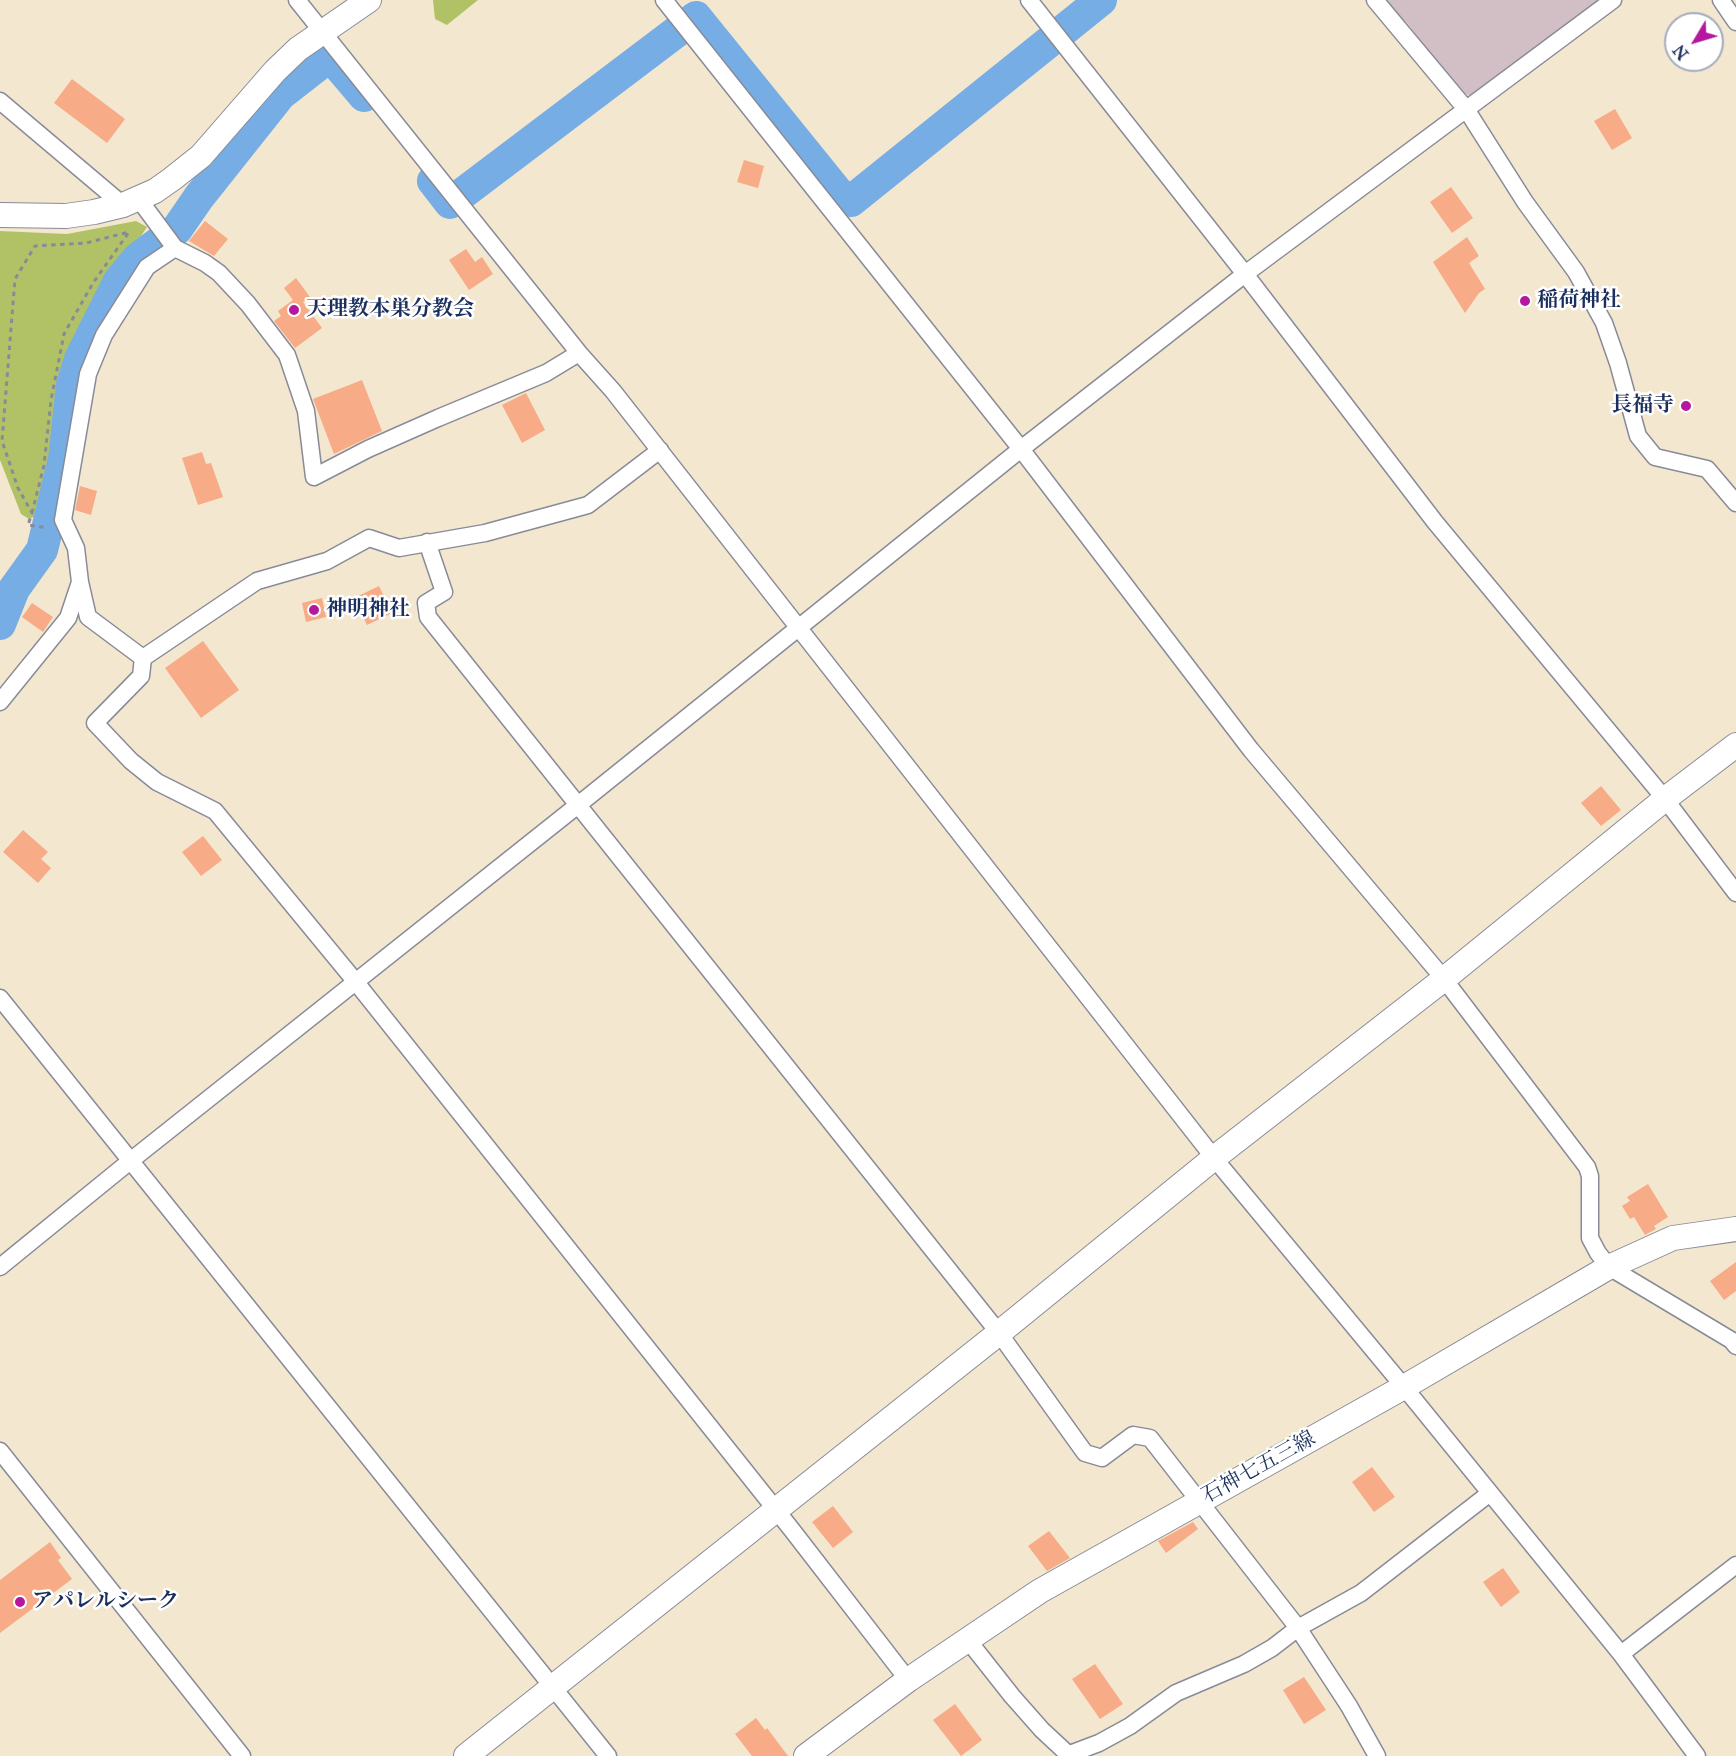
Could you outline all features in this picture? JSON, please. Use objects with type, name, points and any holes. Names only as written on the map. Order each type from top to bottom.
[{"type":"street","points":[[297,0],[579,353],[660,450],[1214,1158],[1621,1654],[1691,1754]]},
{"type":"street","points":[[0,214],[66,216],[131,201],[172,179],[201,156],[275,71],[298,49],[369,0]]},
{"type":"street","points":[[664,0],[1021,449],[1251,750],[1444,979],[1587,1167],[1590,1176],[1590,1239],[1609,1267],[1731,1340],[1736,1346]]},
{"type":"street","points":[[1029,0],[1245,274],[1435,522],[1665,799],[1736,893]]},
{"type":"street","points":[[1375,0],[1466,109],[1525,202],[1576,272],[1604,323],[1618,363],[1638,436],[1655,457],[1707,469],[1736,503]]},
{"type":"street","points":[[0,1267],[1021,449],[1245,274],[1613,0]]},
{"type":"street","points":[[1721,0],[1736,22]]},
{"type":"street","points":[[0,101],[131,201],[175,248],[219,273],[248,304],[287,356],[306,411],[314,477],[368,449],[546,373],[579,353]]},
{"type":"street","points":[[143,658],[88,617],[80,582],[76,548],[63,520],[88,374],[104,335],[147,267],[175,248]]},
{"type":"street","points":[[660,450],[588,505],[485,532],[399,548],[369,538],[327,561],[257,581],[143,658],[141,676],[95,723],[131,761],[157,782],[215,811],[355,981],[908,1680]]},
{"type":"street","points":[[427,542],[444,592],[426,603],[428,617],[999,1333],[1085,1453],[1102,1458],[1133,1435],[1150,1438],[1298,1628],[1349,1706],[1377,1756]]},
{"type":"street","points":[[0,702],[68,618],[80,582]]},
{"type":"street","points":[[466,1756],[999,1333],[1214,1158],[1444,979],[1736,744]]},
{"type":"street","points":[[0,999],[608,1756]]},
{"type":"street","name":"石神七五三線","points":[[806,1756],[908,1680],[1040,1591],[1404,1387],[1609,1267],[1673,1238],[1736,1229]]},
{"type":"street","points":[[0,1451],[242,1756]]},
{"type":"street","points":[[967,1639],[1011,1696],[1042,1730],[1070,1755],[1099,1743],[1130,1726],[1176,1693],[1244,1664],[1272,1648],[1298,1628],[1361,1593],[1490,1493]]},
{"type":"street","points":[[1621,1654],[1736,1565]]},
{"type":"path","points":[[32,513],[18,488],[2,441],[15,279],[35,246],[86,243],[129,232],[93,283],[64,334],[51,400],[44,465],[32,513],[28,525],[53,529],[76,548]]},
{"type":"shaded area","points":[[1383,0],[1600,0],[1471,96],[1460,92],[1408,24]]},
{"type":"green space","points":[[433,0],[478,0],[447,25],[435,19]]},
{"type":"green space","points":[[136,221],[147,227],[113,278],[69,370],[58,472],[41,514],[29,519],[21,514],[0,460],[0,231],[67,234]]},
{"type":"building","points":[[72,79],[125,119],[107,143],[54,103]]},
{"type":"building","points":[[1615,109],[1632,138],[1612,150],[1594,121]]},
{"type":"building","points":[[744,160],[764,166],[758,188],[737,182]]},
{"type":"building","points":[[1451,187],[1473,218],[1452,233],[1430,202]]},
{"type":"building","points":[[205,221],[228,239],[214,256],[189,241]]},
{"type":"building","points":[[1467,237],[1479,256],[1469,263],[1485,289],[1479,293],[1465,313],[1433,262]]},
{"type":"building","points":[[466,249],[475,262],[482,257],[493,274],[469,290],[449,260]]},
{"type":"building","name":"天理教本巣分教会","points":[[296,278],[310,297],[303,302],[322,328],[295,348],[274,321],[281,316],[278,311],[293,300],[284,288]]},
{"type":"building","points":[[362,380],[382,431],[334,454],[313,399]]},
{"type":"building","points":[[526,393],[545,430],[522,443],[502,405]]},
{"type":"building","points":[[202,452],[206,464],[211,463],[223,497],[198,505],[182,458]]},
{"type":"building","points":[[80,486],[97,491],[91,515],[75,510]]},
{"type":"building","points":[[379,586],[392,613],[367,625],[354,598]]},
{"type":"building","name":"神明神社","points":[[322,598],[326,617],[306,622],[302,603]]},
{"type":"building","points":[[32,603],[53,617],[43,632],[22,617]]},
{"type":"building","points":[[203,641],[239,690],[201,718],[165,668]]},
{"type":"building","points":[[1601,786],[1621,810],[1601,826],[1581,803]]},
{"type":"building","points":[[23,830],[48,852],[41,859],[51,868],[38,883],[3,852]]},
{"type":"building","points":[[203,836],[222,860],[201,876],[182,852]]},
{"type":"building","points":[[1648,1184],[1668,1217],[1654,1226],[1656,1229],[1645,1235],[1634,1217],[1630,1219],[1622,1206],[1630,1201],[1627,1197]]},
{"type":"building","points":[[1736,1262],[1736,1291],[1724,1300],[1710,1281]]},
{"type":"building","points":[[1372,1467],[1395,1497],[1374,1512],[1352,1482]]},
{"type":"building","points":[[833,1506],[853,1532],[833,1548],[812,1522]]},
{"type":"building","points":[[1193,1522],[1198,1529],[1166,1553],[1158,1541]]},
{"type":"building","points":[[1049,1531],[1070,1558],[1047,1571],[1028,1546]]},
{"type":"building","name":"アパレルシーク","points":[[50,1542],[61,1558],[58,1560],[72,1579],[0,1633],[0,1580]]},
{"type":"building","points":[[1503,1568],[1520,1592],[1501,1607],[1483,1582]]},
{"type":"building","points":[[1095,1664],[1123,1704],[1100,1719],[1072,1679]]},
{"type":"building","points":[[1304,1677],[1326,1710],[1304,1724],[1283,1690]]},
{"type":"building","points":[[955,1704],[982,1740],[961,1756],[933,1720]]},
{"type":"building","points":[[756,1718],[765,1730],[767,1728],[788,1756],[752,1756],[735,1734]]},
{"type":"waterway","points":[[433,181],[450,203],[696,17],[844,200],[851,201],[1101,0]]},
{"type":"waterway","points":[[0,624],[14,589],[42,550],[64,459],[72,385],[80,359],[119,281],[138,258],[177,229],[199,197],[280,95],[330,56],[364,96]]},
{"type":"place","name":"稲荷神社","points":[[1525,301]]},
{"type":"place","name":"天理教本巣分教会","points":[[294,310]]},
{"type":"place","name":"長福寺","points":[[1686,406]]},
{"type":"place","name":"神明神社","points":[[314,610]]},
{"type":"place","name":"アパレルシーク","points":[[20,1602]]}]
